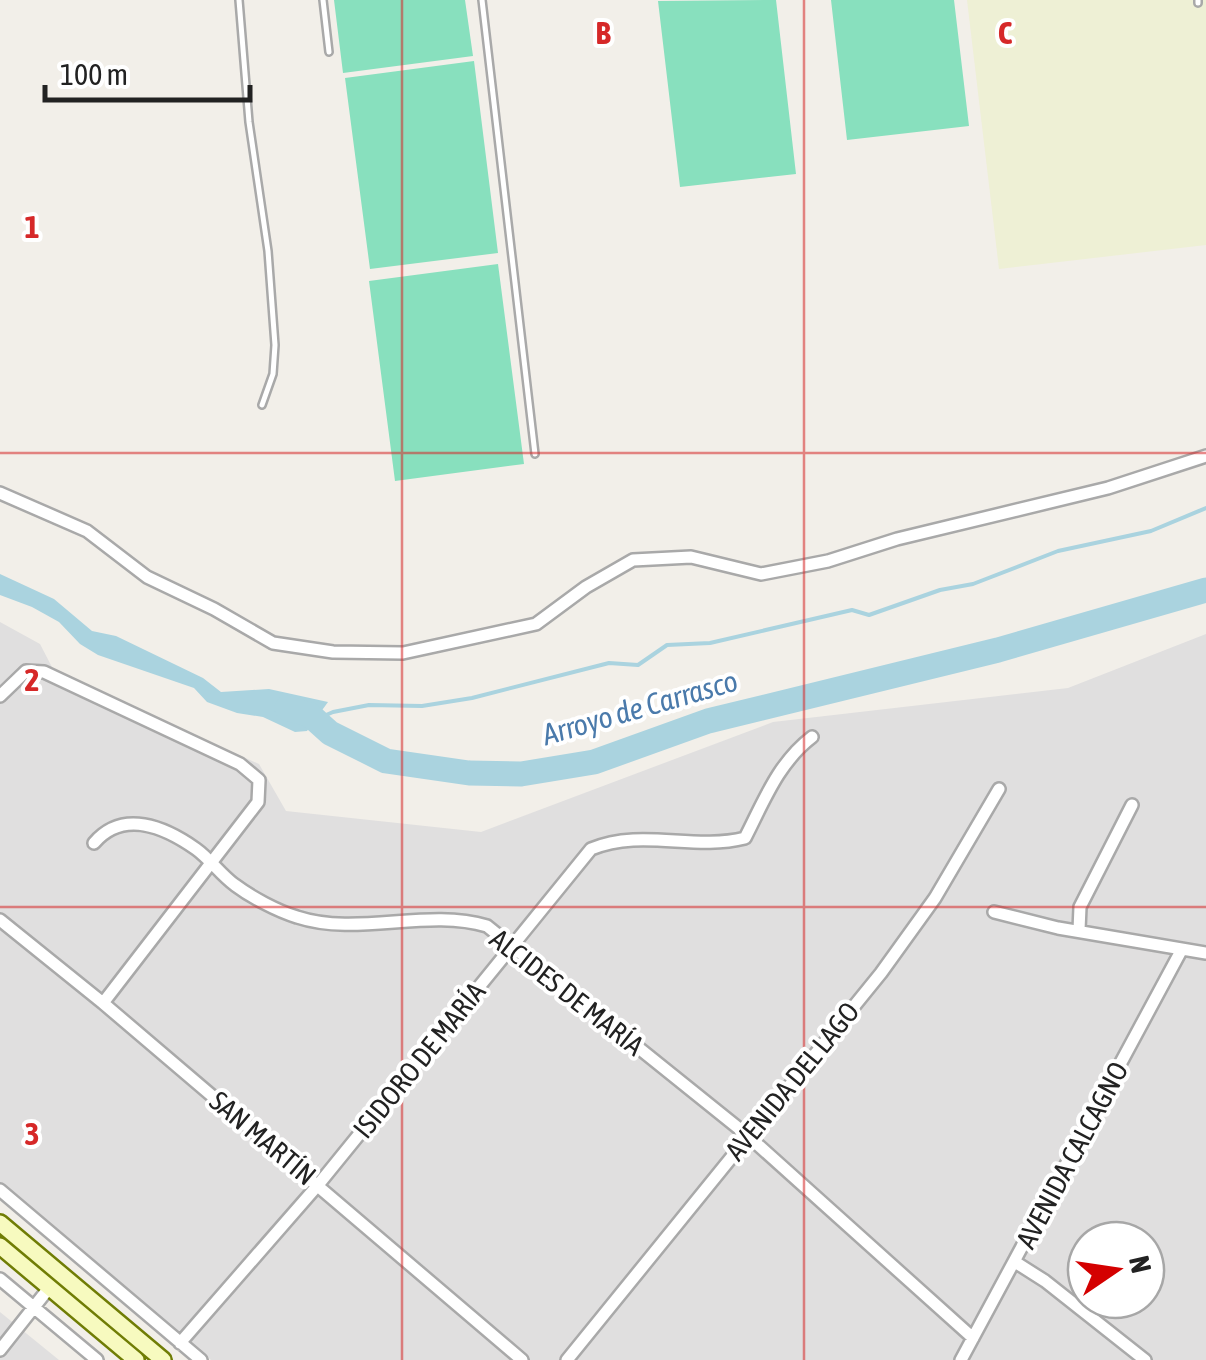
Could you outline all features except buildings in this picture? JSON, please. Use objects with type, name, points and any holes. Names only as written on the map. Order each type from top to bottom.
[{"type":"main road","points":[[0,1223],[164,1360]]},
{"type":"main road","points":[[0,1246],[136,1360]]},
{"type":"street","points":[[0,494],[87,531],[147,577],[273,643],[333,652],[403,653],[536,624],[586,587],[632,560],[690,557],[761,574],[828,561],[897,539],[1108,488],[1206,456]]},
{"type":"street","points":[[0,696],[26,671],[44,672],[240,764],[260,780],[258,802],[104,1003]]},
{"type":"street","name":"ISIDORO DE MARÍA","points":[[180,1343],[318,1185],[591,849],[608,842],[642,838],[723,843],[745,838],[778,773],[792,752],[812,737]]},
{"type":"street","name":"AVENIDA DEL LAGO","points":[[566,1360],[881,973],[934,898],[999,789]]},
{"type":"street","points":[[1079,930],[1080,907],[1132,805]]},
{"type":"street","name":"ALCIDES DE MARÍA","points":[[94,842],[104,830],[124,824],[144,823],[160,828],[200,851],[209,864],[238,888],[297,917],[375,924],[462,919],[487,926],[747,1135],[973,1338]]},
{"type":"street","points":[[994,912],[1206,953]]},
{"type":"street","name":"SAN MARTÍN","points":[[0,920],[104,1003],[522,1360]]},
{"type":"street","name":"AVENIDA CALCAGNO","points":[[961,1360],[1182,949]]},
{"type":"street","points":[[0,1190],[201,1360]]},
{"type":"street","points":[[1014,1262],[1146,1360]]},
{"type":"street","points":[[0,1279],[97,1360]]},
{"type":"street","points":[[0,1350],[49,1288]]},
{"type":"lane","points":[[239,0],[275,345],[273,374],[262,404]]},
{"type":"lane","points":[[324,0],[329,52]]},
{"type":"lane","points":[[482,0],[535,454]]},
{"type":"shaded area","points":[[0,622],[40,644],[54,671],[259,764],[286,811],[481,832],[773,722],[1068,688],[1206,634],[1206,1360],[211,1360],[0,1187]]},
{"type":"shaded area","points":[[0,1312],[59,1360],[0,1360]]},
{"type":"green space","points":[[334,0],[465,0],[473,56],[343,73]]},
{"type":"green space","points":[[776,0],[796,174],[680,187],[658,1]]},
{"type":"green space","points":[[831,0],[954,0],[969,126],[847,140]]},
{"type":"green space","points":[[967,0],[1206,0],[1206,245],[999,269]]},
{"type":"green space","points":[[474,61],[498,253],[370,269],[345,78]]},
{"type":"green space","points":[[498,264],[524,464],[395,481],[369,281]]},
{"type":"water","points":[[0,574],[54,599],[92,631],[116,636],[203,678],[221,692],[269,689],[328,702],[307,731],[295,732],[263,717],[207,702],[194,688],[98,655],[80,644],[59,622],[0,595]]},
{"type":"waterway","points":[[317,719],[369,705],[422,706],[472,698],[609,663],[638,665],[667,645],[710,643],[852,610],[869,615],[940,590],[973,584],[1058,551],[1151,531],[1206,508]]},
{"type":"waterway","name":"Arroyo de Carrasco","points":[[287,708],[310,715],[330,733],[386,761],[469,773],[521,774],[594,762],[708,721],[998,650],[1206,590]]}]
